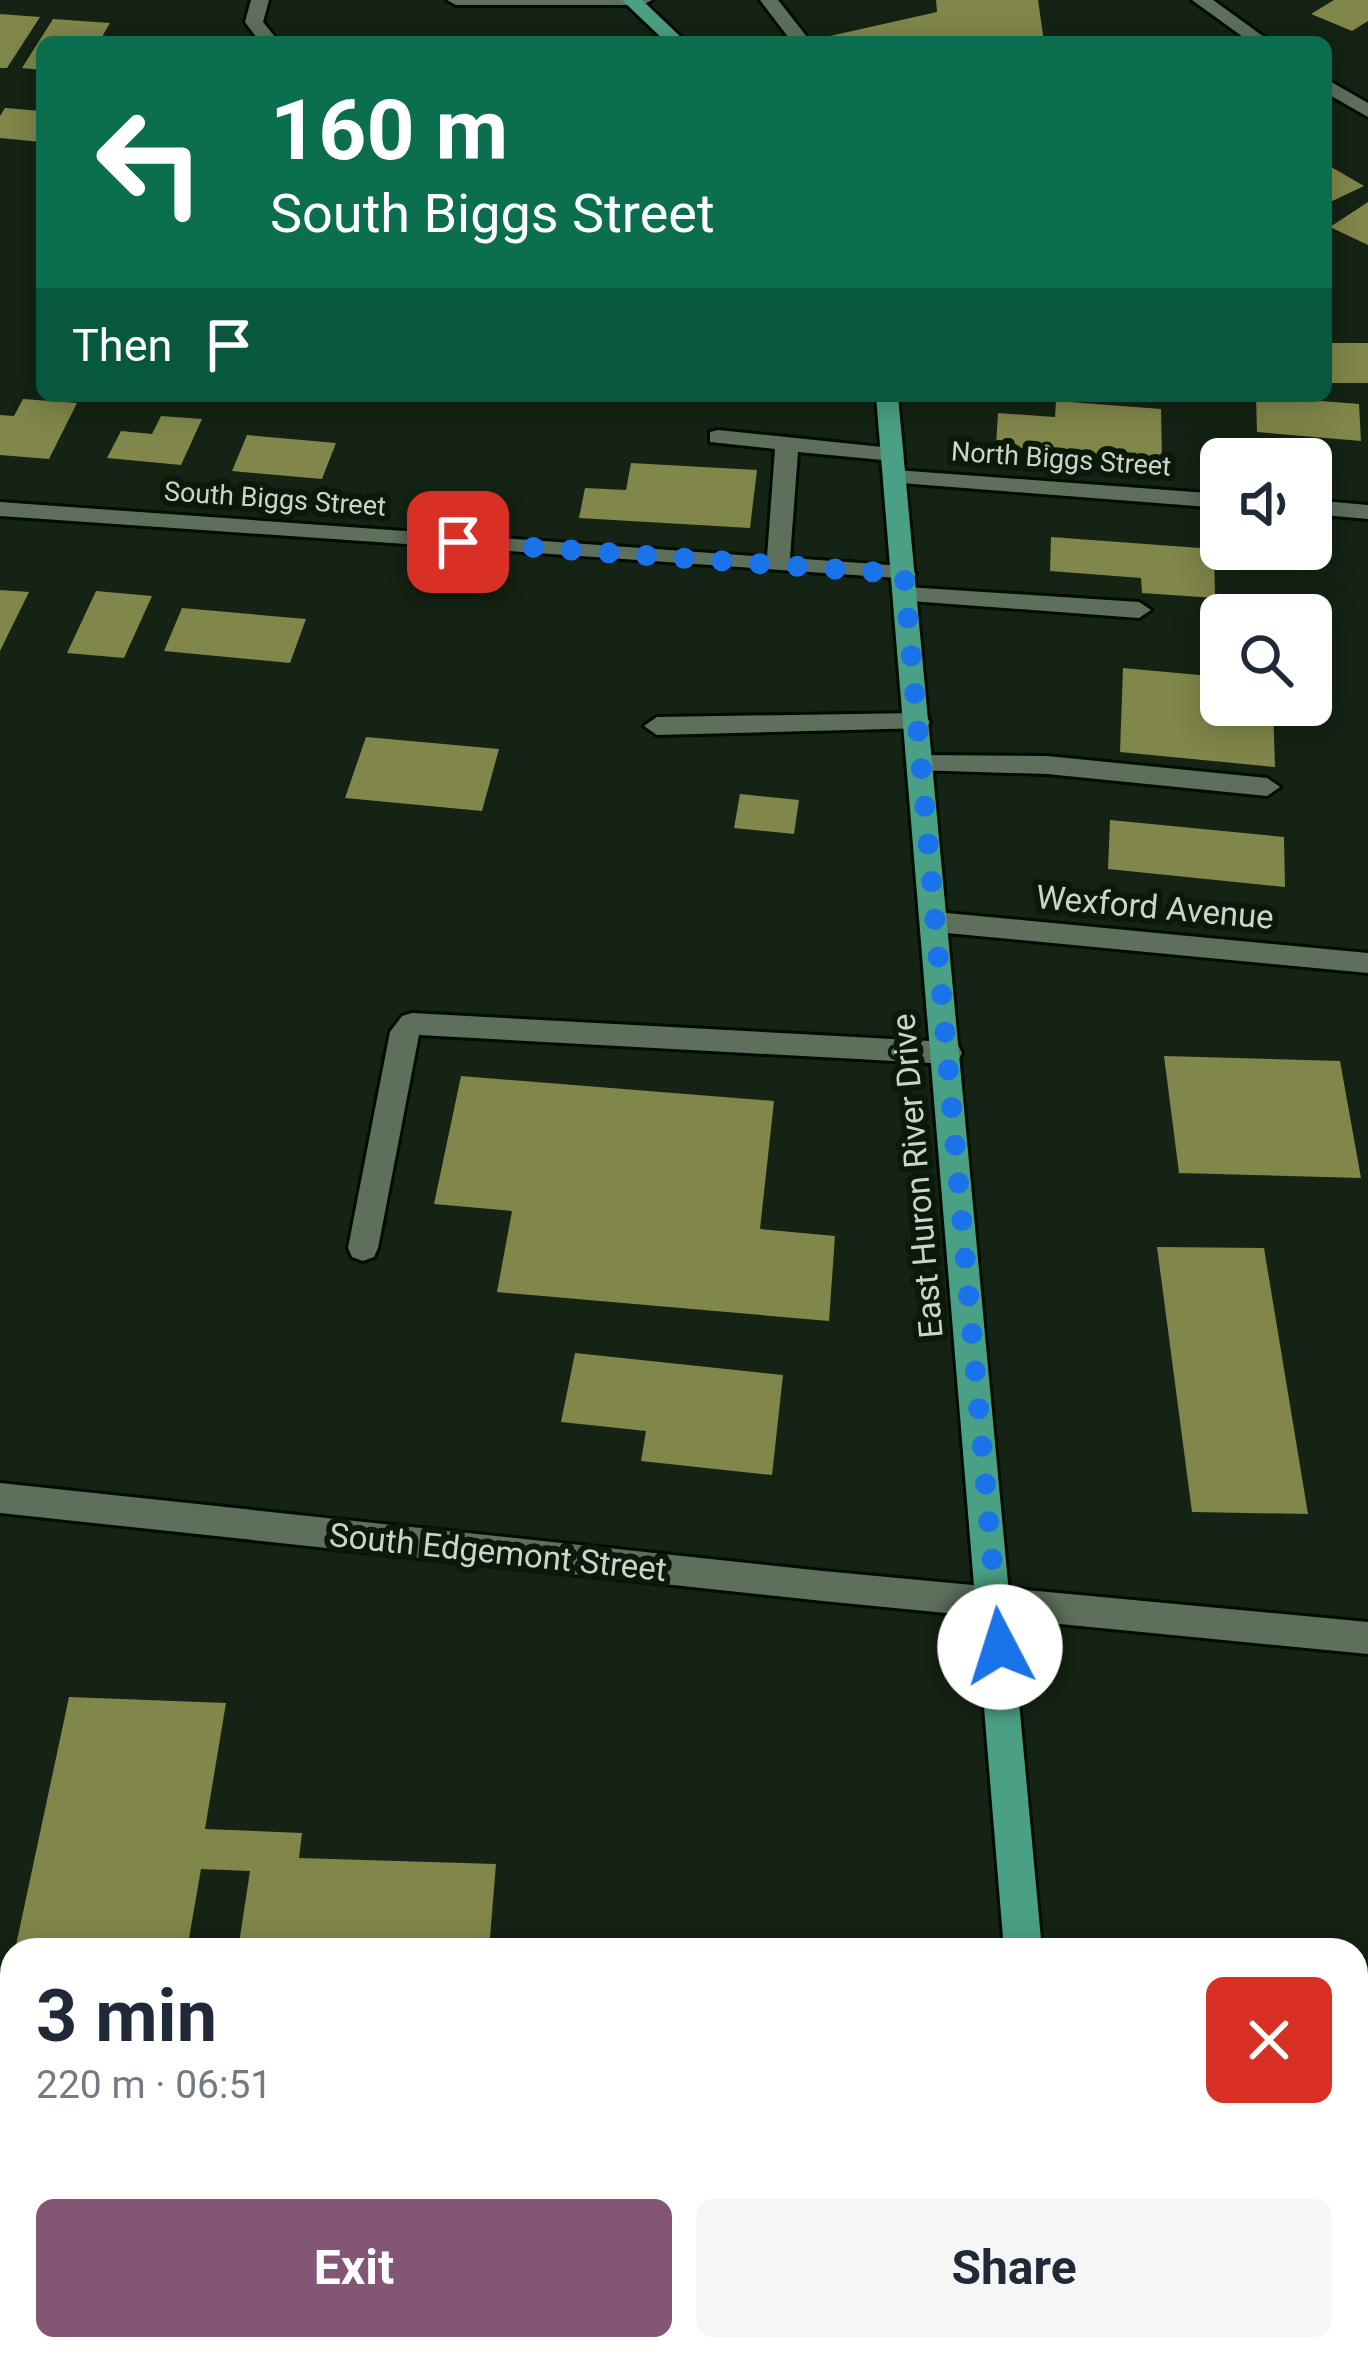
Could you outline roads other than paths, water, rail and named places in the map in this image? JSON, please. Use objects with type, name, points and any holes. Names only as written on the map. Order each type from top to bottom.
[{"type":"main road","points":[[636,1],[671,36]]},
{"type":"main road","name":"East Huron River Drive","points":[[887,402],[948,1053],[1022,1938]]},
{"type":"street","points":[[260,0],[254,22],[265,36]]},
{"type":"street","points":[[457,0],[636,1]]},
{"type":"street","points":[[769,0],[797,36]]},
{"type":"street","points":[[1201,0],[1253,36]]},
{"type":"street","points":[[1332,89],[1368,111]]},
{"type":"street","name":"North Biggs Street","points":[[718,437],[787,444],[895,465],[1200,499]]},
{"type":"street","points":[[778,565],[787,444]]},
{"type":"street","name":"South Biggs Street","points":[[0,509],[778,565],[1139,610]]},
{"type":"street","points":[[1332,509],[1368,512]]},
{"type":"street","points":[[657,725],[917,722]]},
{"type":"street","points":[[921,764],[1047,765],[1267,787]]},
{"type":"street","name":"Wexford Avenue","points":[[936,922],[1368,963]]},
{"type":"street","points":[[363,1248],[404,1032],[412,1024],[948,1053]]},
{"type":"street","name":"South Edgemont Street","points":[[0,1498],[996,1604],[1128,1612],[1368,1638]]}]
